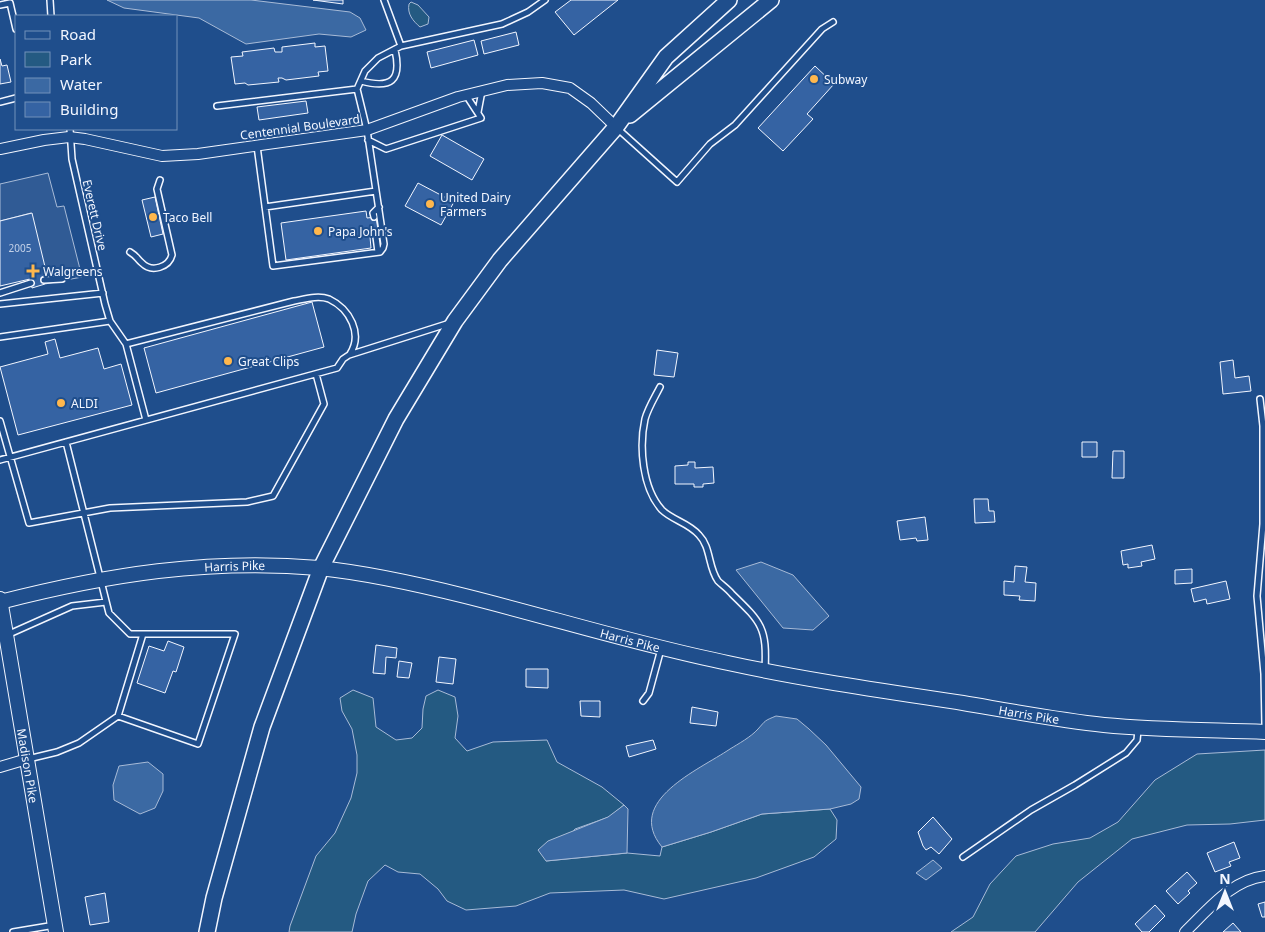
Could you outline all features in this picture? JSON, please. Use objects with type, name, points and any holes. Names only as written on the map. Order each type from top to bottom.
[{"type":"main road","points":[[207,932],[214,898],[262,726],[321,568],[396,419],[455,321],[500,260],[544,207],[616,127],[666,57],[729,0]]},
{"type":"main road","points":[[616,127],[771,0]]},
{"type":"main road","name":"Harris Pike","points":[[0,601],[101,579],[149,571],[202,566],[321,568],[432,588],[661,648],[846,685],[1105,725],[1265,732]]},
{"type":"main road","name":"Madison Pike","points":[[0,601],[56,928]]},
{"type":"street","name":"Centennial Boulevard","points":[[0,149],[69,133],[85,139],[162,156],[198,154],[367,135],[466,95],[507,85],[542,83],[570,88],[591,103],[616,127]]},
{"type":"street","points":[[0,767],[27,759]]},
{"type":"street","points":[[1185,932],[1230,889],[1247,879],[1265,876]]},
{"type":"lane","points":[[50,0],[51,15]]},
{"type":"lane","points":[[384,0],[401,46]]},
{"type":"lane","points":[[257,146],[273,266],[378,252],[383,248],[384,244],[367,135],[357,89],[365,71],[378,58],[401,46],[502,24],[528,12],[545,0]]},
{"type":"lane","points":[[0,5],[10,3],[15,25]]},
{"type":"lane","points":[[616,127],[677,182],[710,144],[735,126],[822,29],[834,22]]},
{"type":"lane","points":[[361,81],[376,85],[385,84],[394,79],[398,70],[395,50]]},
{"type":"lane","points":[[217,106],[357,89]]},
{"type":"lane","points":[[478,112],[482,91]]},
{"type":"lane","points":[[367,135],[386,149],[481,118],[466,95]]},
{"type":"lane","points":[[0,102],[15,98]]},
{"type":"lane","name":"Everett Drive","points":[[69,133],[72,160],[105,304],[110,321],[126,344]]},
{"type":"lane","points":[[130,252],[138,256],[142,263],[148,267],[155,268],[170,261],[172,255],[157,189],[160,180]]},
{"type":"lane","points":[[265,207],[376,191]]},
{"type":"lane","points":[[374,217],[373,213],[378,207]]},
{"type":"lane","points":[[376,236],[378,252]]},
{"type":"lane","points":[[44,280],[62,278]]},
{"type":"lane","points":[[0,293],[31,283]]},
{"type":"lane","points":[[0,304],[103,293]]},
{"type":"lane","points":[[146,420],[126,344],[316,297],[328,299],[348,314],[356,335],[355,346],[349,355]]},
{"type":"lane","points":[[0,338],[110,321]]},
{"type":"lane","points":[[0,460],[337,368],[343,359],[349,355],[455,321]]},
{"type":"lane","points":[[0,421],[29,523],[110,508],[247,502],[273,496],[324,404],[316,374]]},
{"type":"lane","points":[[660,388],[645,418],[643,440],[643,467],[653,496],[662,510],[689,526],[703,539],[718,580],[756,619],[763,632],[766,646],[765,670]]},
{"type":"lane","points":[[1260,399],[1263,426],[1264,524],[1257,596],[1264,674],[1265,726]]},
{"type":"lane","points":[[66,442],[109,613],[130,634],[234,634],[198,744],[118,716]]},
{"type":"lane","points":[[6,635],[72,606],[106,602]]},
{"type":"lane","points":[[27,759],[57,752],[79,743],[118,716],[143,634]]},
{"type":"lane","points":[[643,701],[649,693],[661,648]]},
{"type":"lane","points":[[964,857],[1031,810],[1075,786],[1126,753],[1137,740],[1139,727]]},
{"type":"lane","points":[[13,932],[56,928]]},
{"type":"green space","points":[[411,2],[418,5],[429,17],[428,24],[420,27],[413,20],[409,11],[409,4]]},
{"type":"green space","points":[[353,690],[373,698],[376,727],[396,740],[412,738],[422,728],[426,696],[438,690],[455,697],[458,716],[455,738],[467,751],[493,742],[547,740],[557,762],[602,787],[624,805],[609,817],[575,829],[546,861],[627,853],[660,856],[662,847],[762,814],[830,809],[837,820],[836,839],[814,857],[756,878],[664,899],[624,890],[550,893],[516,906],[466,910],[447,901],[438,889],[420,874],[398,872],[385,865],[368,881],[356,914],[352,932],[289,932],[316,856],[335,833],[351,798],[357,773],[357,755],[352,729],[342,711],[340,698]]},
{"type":"green space","points":[[1265,750],[1265,820],[1230,824],[1187,825],[1132,839],[1078,882],[1035,932],[951,932],[973,917],[990,884],[1016,856],[1053,844],[1090,838],[1118,822],[1155,780],[1197,754]]},
{"type":"shaded area","points":[[48,173],[57,207],[64,206],[82,277],[45,284],[31,213],[0,221],[0,184]]},
{"type":"water","points":[[107,0],[251,0],[350,12],[360,18],[366,30],[351,37],[319,34],[246,44],[199,18],[124,8]]},
{"type":"water","points":[[761,562],[793,575],[829,616],[813,630],[783,628],[736,570]]},
{"type":"water","points":[[776,716],[797,719],[826,745],[861,787],[859,799],[851,804],[830,809],[762,814],[662,847],[653,830],[652,815],[659,801],[685,777],[744,740],[766,721]]},
{"type":"water","points":[[148,762],[163,774],[163,791],[155,808],[140,814],[114,800],[113,785],[119,766]]},
{"type":"water","points":[[624,805],[628,809],[627,853],[546,861],[538,850],[548,841],[608,817]]},
{"type":"water","points":[[933,860],[942,868],[926,880],[916,873]]},
{"type":"building","points":[[313,0],[343,0],[343,4]]},
{"type":"building","points":[[571,0],[618,0],[574,35],[555,12]]},
{"type":"building","points":[[516,32],[519,45],[484,54],[481,41]]},
{"type":"building","points":[[474,40],[478,55],[431,68],[427,52]]},
{"type":"building","points":[[315,43],[315,47],[325,46],[328,71],[318,72],[319,76],[286,80],[278,78],[279,82],[248,85],[245,83],[235,84],[231,57],[243,56],[242,52],[274,48],[275,52],[282,52],[282,47]]},
{"type":"building","points":[[0,59],[2,66],[7,65],[11,82],[0,84]]},
{"type":"building","points":[[815,66],[834,84],[807,114],[813,119],[783,151],[758,128]]},
{"type":"building","points":[[306,101],[308,113],[259,120],[257,107]]},
{"type":"building","points":[[442,135],[484,159],[472,180],[430,156]]},
{"type":"building","name":"United Dairy Farmers","points":[[418,183],[454,202],[441,225],[405,206]]},
{"type":"building","name":"Taco Bell","points":[[155,197],[163,234],[151,237],[142,200]]},
{"type":"building","points":[[366,211],[367,218],[376,217],[379,236],[370,237],[371,248],[286,260],[281,223]]},
{"type":"building","name":"Walgreens","points":[[32,213],[47,275],[43,276],[45,284],[32,288],[30,279],[0,286],[0,221]]},
{"type":"building","points":[[312,302],[324,347],[156,393],[144,348]]},
{"type":"building","points":[[55,339],[60,358],[98,348],[104,369],[121,364],[132,405],[18,435],[0,367],[48,354],[45,342]]},
{"type":"building","points":[[657,350],[678,353],[674,377],[654,375]]},
{"type":"building","points":[[1233,360],[1235,378],[1249,376],[1251,391],[1223,394],[1220,362]]},
{"type":"building","points":[[1082,442],[1097,442],[1097,457],[1082,457]]},
{"type":"building","points":[[1113,451],[1124,451],[1124,478],[1112,478]]},
{"type":"building","points":[[688,462],[695,462],[695,468],[713,467],[714,483],[703,484],[703,487],[694,487],[694,484],[675,484],[675,466],[688,465]]},
{"type":"building","points":[[974,499],[988,499],[989,511],[994,511],[995,522],[975,523]]},
{"type":"building","points":[[925,517],[928,540],[917,541],[916,538],[900,540],[897,521]]},
{"type":"building","points":[[1152,545],[1155,559],[1141,562],[1142,566],[1128,568],[1128,564],[1123,565],[1121,551]]},
{"type":"building","points":[[1015,566],[1027,567],[1025,582],[1036,583],[1035,601],[1019,600],[1020,596],[1004,595],[1004,581],[1014,582]]},
{"type":"building","points":[[1192,569],[1192,583],[1175,584],[1175,570]]},
{"type":"building","points":[[1226,581],[1230,599],[1207,604],[1206,599],[1194,602],[1191,589]]},
{"type":"building","points":[[168,641],[184,647],[176,672],[173,671],[165,693],[137,683],[149,646],[164,651]]},
{"type":"building","points":[[376,645],[397,648],[396,658],[386,657],[385,674],[373,673]]},
{"type":"building","points":[[439,657],[456,659],[453,684],[436,682]]},
{"type":"building","points":[[399,661],[412,663],[409,678],[397,677]]},
{"type":"building","points":[[526,669],[548,669],[548,688],[526,687]]},
{"type":"building","points":[[580,701],[600,701],[600,717],[581,716]]},
{"type":"building","points":[[692,707],[718,712],[716,726],[690,723]]},
{"type":"building","points":[[653,740],[656,749],[629,757],[626,746]]},
{"type":"building","points":[[933,817],[952,839],[939,854],[931,847],[926,850],[918,832]]},
{"type":"building","points":[[1234,842],[1240,858],[1229,862],[1231,866],[1215,872],[1207,853]]},
{"type":"building","points":[[1187,872],[1197,883],[1188,891],[1190,893],[1178,904],[1166,891]]},
{"type":"building","points":[[105,893],[109,922],[90,925],[85,897]]},
{"type":"building","points":[[1265,902],[1265,917],[1262,917],[1258,904]]},
{"type":"building","points":[[1155,905],[1165,916],[1149,932],[1142,932],[1135,924]]},
{"type":"building","points":[[1233,923],[1241,932],[1223,932]]},
{"type":"place","name":"Subway","points":[[814,79]]},
{"type":"place","name":"United Dairy Farmers","points":[[430,204]]},
{"type":"place","name":"Taco Bell","points":[[153,217]]},
{"type":"place","name":"Papa John's","points":[[318,231]]},
{"type":"place","name":"Walgreens","points":[[33,271]]},
{"type":"place","name":"Great Clips","points":[[228,361]]},
{"type":"place","name":"ALDI","points":[[61,403]]}]
